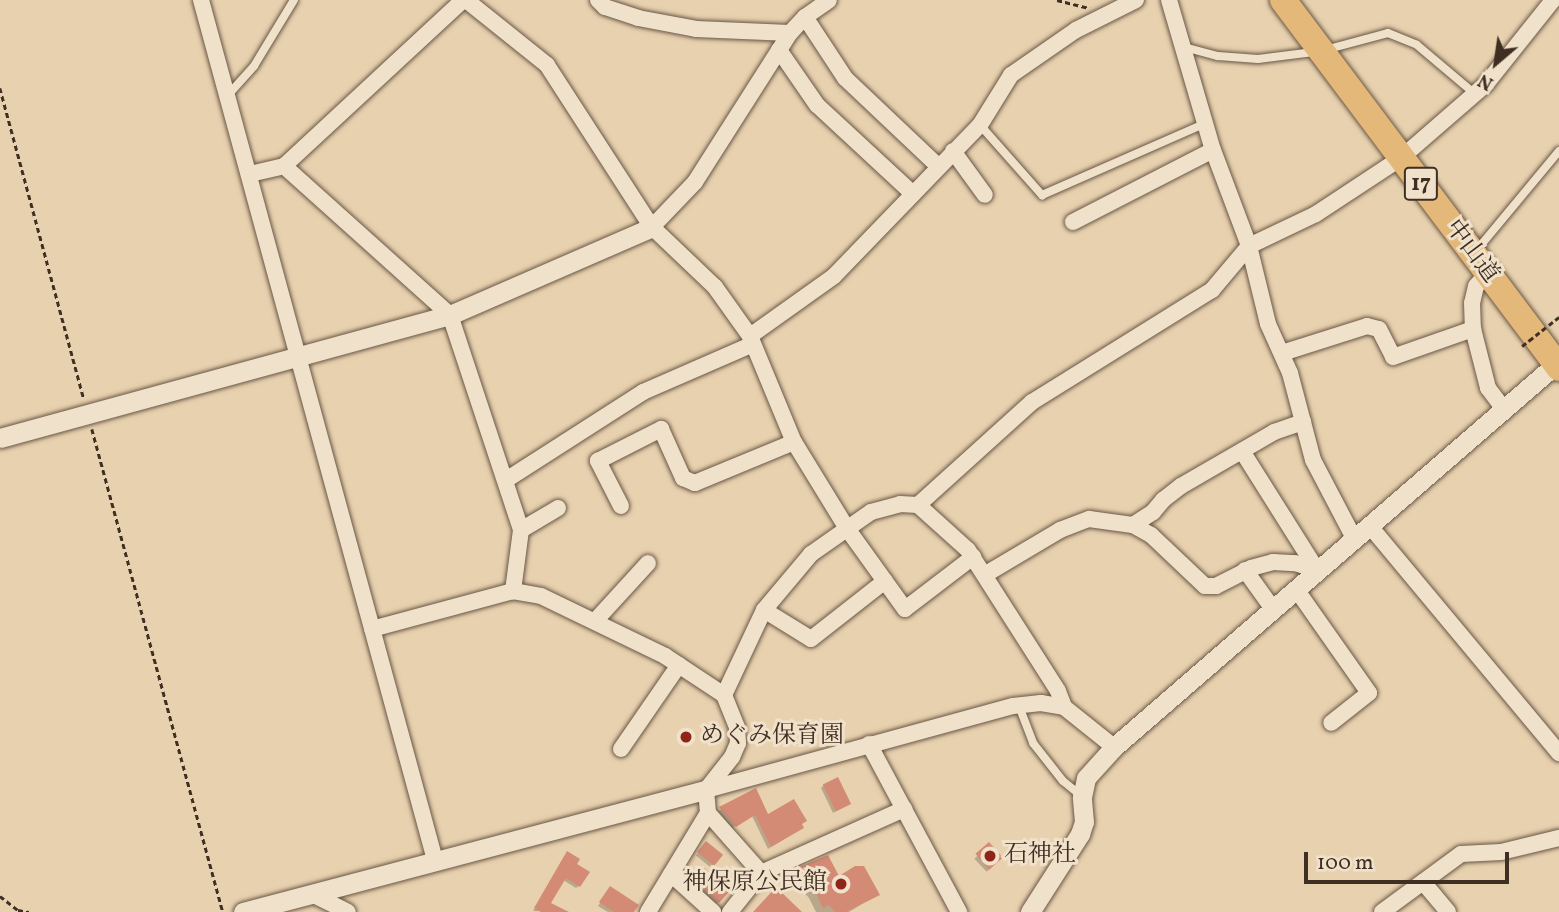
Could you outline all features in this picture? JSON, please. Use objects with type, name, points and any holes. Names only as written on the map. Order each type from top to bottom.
[{"type":"highway","name":"中山道","points":[[1283,0],[1558,366]]},
{"type":"street","points":[[201,0],[435,860]]},
{"type":"street","points":[[250,174],[284,166],[465,0],[547,65],[652,227],[715,287],[750,341],[794,442],[846,527],[905,609],[973,557]]},
{"type":"street","points":[[598,0],[604,7],[638,18],[696,29],[790,33]]},
{"type":"street","points":[[0,438],[450,314],[652,227],[695,182],[790,33],[805,17],[829,0]]},
{"type":"street","points":[[506,480],[643,392],[750,341],[834,276],[980,125],[1011,75],[1076,30],[1136,0]]},
{"type":"street","points":[[1169,0],[1213,150],[1249,246],[1268,324],[1282,353],[1313,460],[1362,531],[1559,753]]},
{"type":"street","points":[[918,505],[1032,402],[1212,290],[1249,246],[1316,215],[1401,158],[1475,94],[1553,0]]},
{"type":"street","points":[[805,17],[845,78],[938,166]]},
{"type":"street","points":[[779,50],[817,105],[912,193]]},
{"type":"street","points":[[1073,222],[1213,150]]},
{"type":"street","points":[[953,151],[985,195]]},
{"type":"street","points":[[284,166],[450,314],[521,530],[513,591]]},
{"type":"street","points":[[1480,263],[1472,303],[1473,329],[1485,381],[1504,409]]},
{"type":"street","points":[[1282,353],[1367,326],[1379,329],[1394,356],[1473,329]]},
{"type":"street","points":[[1030,912],[1080,834],[1084,822],[1082,797],[1086,778],[1114,747],[1504,409],[1558,366]]},
{"type":"street","points":[[1133,525],[1153,512],[1181,486],[1274,432],[1303,422]]},
{"type":"street","points":[[621,506],[598,461],[661,429],[683,478],[695,483],[794,442]]},
{"type":"street","points":[[1242,451],[1317,570]]},
{"type":"street","points":[[724,695],[764,610],[811,554],[871,512],[900,504],[918,505],[955,535],[986,574],[1064,707],[1114,747]]},
{"type":"street","points":[[521,530],[558,508]]},
{"type":"street","points":[[986,574],[1073,523],[1089,519],[1133,525],[1151,535],[1205,586],[1216,586],[1245,570],[1273,562],[1295,563],[1317,570]]},
{"type":"street","points":[[596,620],[648,562]]},
{"type":"street","points":[[1245,570],[1273,609]]},
{"type":"street","points":[[764,610],[811,639],[885,581]]},
{"type":"street","points":[[1296,589],[1369,693],[1331,723]]},
{"type":"street","points":[[372,629],[513,591],[541,596],[596,620],[680,666],[724,695],[737,728],[738,743],[732,757],[706,790],[708,813],[648,912]]},
{"type":"street","points":[[621,749],[680,666]]},
{"type":"street","points":[[243,912],[1019,706],[1041,703],[1064,707]]},
{"type":"street","points":[[869,744],[959,912]]},
{"type":"street","points":[[738,909],[761,873],[904,809]]},
{"type":"street","points":[[708,813],[761,873]]},
{"type":"street","points":[[1383,912],[1461,854],[1501,852],[1555,840],[1559,856]]},
{"type":"street","points":[[671,874],[713,912]]},
{"type":"street","points":[[1423,882],[1448,912]]},
{"type":"street","points":[[312,894],[348,912]]},
{"type":"lane","points":[[228,95],[254,66],[294,0]]},
{"type":"lane","points":[[1184,47],[1218,56],[1258,59],[1321,51],[1388,33],[1417,45],[1475,94]]},
{"type":"lane","points":[[980,125],[1042,195],[1205,124]]},
{"type":"lane","points":[[1480,263],[1559,151]]},
{"type":"lane","points":[[1019,706],[1033,743],[1063,781],[1082,797]]},
{"type":"path","points":[[1057,0],[1113,13]]},
{"type":"path","points":[[0,88],[223,912]]},
{"type":"path","points":[[1522,346],[1559,317]]},
{"type":"path","points":[[0,896],[18,910],[29,912]]},
{"type":"building","points":[[838,777],[851,804],[836,811],[823,784]]},
{"type":"building","points":[[756,788],[768,814],[794,799],[807,821],[802,824],[804,828],[771,847],[755,815],[736,827],[719,807]]},
{"type":"building","points":[[706,841],[723,855],[714,866],[697,852]]},
{"type":"building","name":"石神社","points":[[989,842],[1003,858],[989,870],[975,854]]},
{"type":"building","points":[[567,851],[580,859],[577,864],[590,872],[580,887],[566,878],[551,903],[569,912],[541,912],[534,908]]},
{"type":"building","name":"神保原公民館","points":[[828,855],[839,876],[855,866],[864,866],[880,895],[846,912],[835,912],[829,905],[823,908],[815,891],[795,869]]},
{"type":"building","points":[[703,867],[730,891],[719,903],[692,879]]},
{"type":"building","points":[[610,886],[639,905],[634,912],[614,912],[599,902]]},
{"type":"building","points":[[776,887],[802,912],[753,912]]},
{"type":"place","name":"めぐみ保育園","points":[[686,737]]},
{"type":"place","name":"石神社","points":[[990,856]]},
{"type":"place","name":"神保原公民館","points":[[841,884]]}]
